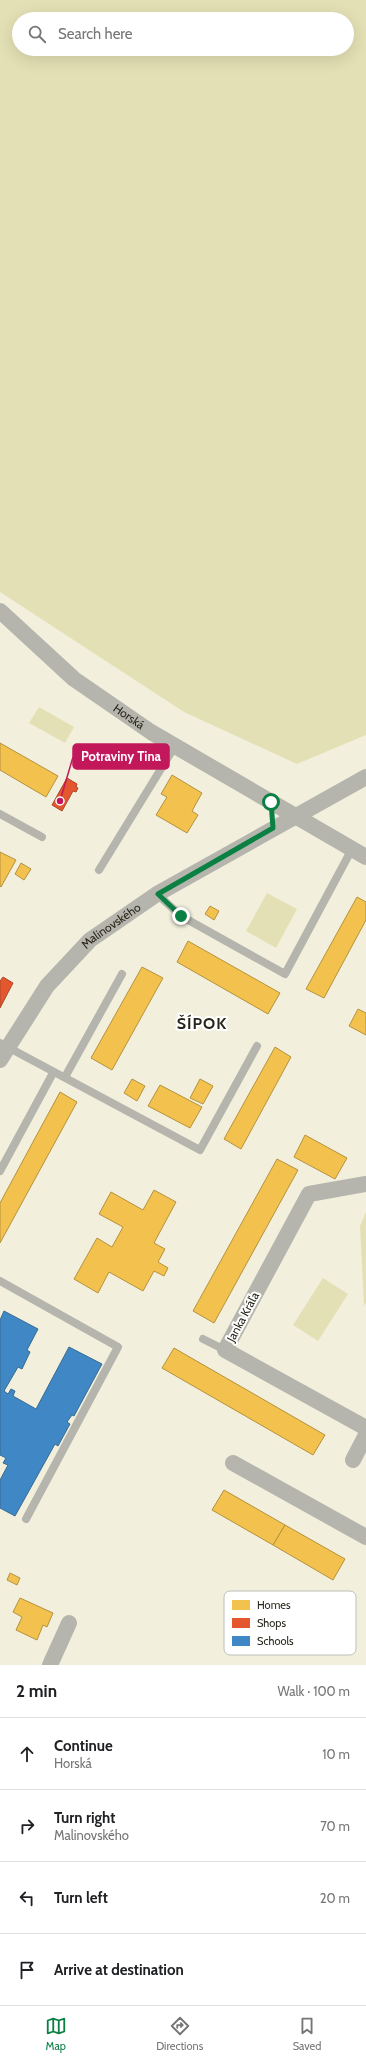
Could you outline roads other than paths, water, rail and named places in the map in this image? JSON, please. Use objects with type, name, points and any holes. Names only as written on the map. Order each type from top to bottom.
[{"type":"street","name":"Horská","points":[[0,611],[74,679],[151,732],[271,802],[297,815],[359,853]]},
{"type":"street","name":"Malinovského","points":[[2,1050],[47,986],[90,940],[158,894],[366,777]]},
{"type":"street","points":[[271,802],[273,828]]},
{"type":"street","name":"Janka Kráľa","points":[[366,1184],[309,1194],[225,1350],[366,1428]]},
{"type":"street","points":[[353,1460],[366,1435]]},
{"type":"street","points":[[233,1463],[366,1537]]},
{"type":"street","points":[[50,1665],[69,1623]]},
{"type":"lane","points":[[99,870],[175,746]]},
{"type":"lane","points":[[0,814],[42,837]]},
{"type":"lane","points":[[158,894],[181,916],[285,974],[359,853]]},
{"type":"lane","points":[[65,1077],[122,974]]},
{"type":"lane","points":[[2,1050],[65,1077],[200,1150],[257,1046]]},
{"type":"lane","points":[[0,1171],[53,1073]]},
{"type":"lane","points":[[0,1281],[118,1347],[26,1519]]},
{"type":"lane","points":[[203,1340],[225,1350]]},
{"type":"place","name":"Potraviny Tina","points":[[60,801]]},
{"type":"district","name":"ŠÍPOK","points":[[202,1023]]}]
